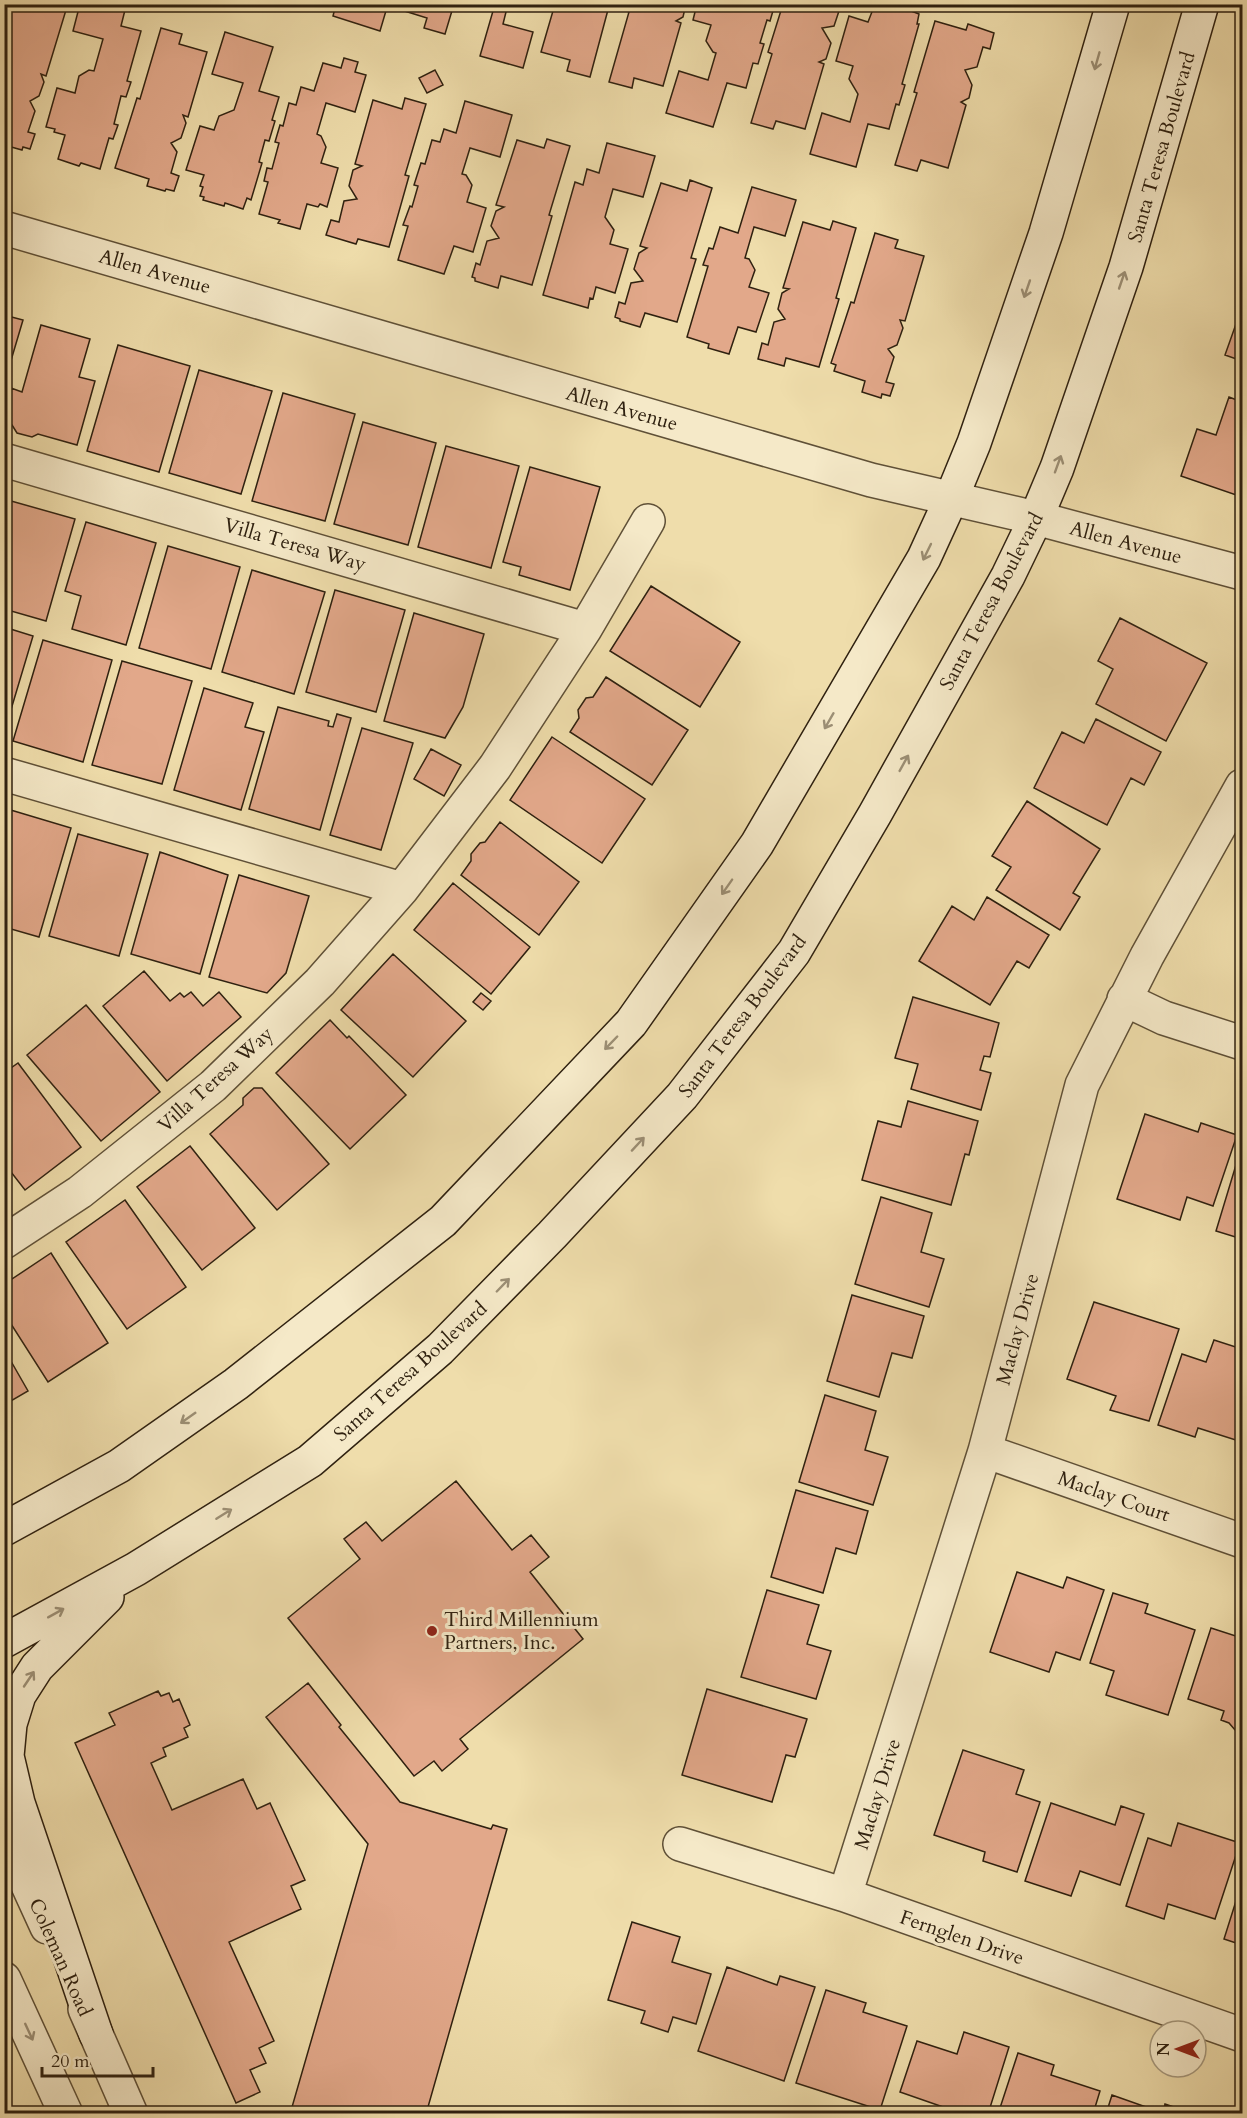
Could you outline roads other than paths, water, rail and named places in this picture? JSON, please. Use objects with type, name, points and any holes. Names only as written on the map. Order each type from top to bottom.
[{"type":"street","points":[[4,1529],[119,1466],[237,1384],[443,1221],[631,1023],[758,844],[924,558],[974,443],[1046,233],[1113,4]]},
{"type":"street","name":"Santa Teresa Boulevard","points":[[4,1641],[135,1569],[310,1461],[440,1349],[552,1235],[682,1096],[794,952],[875,814],[1008,576],[1036,518],[1057,468],[1126,267],[1202,4]]},
{"type":"street","name":"Allen Avenue","points":[[4,228],[871,480],[1036,518],[1242,573]]},
{"type":"street","name":"Villa Teresa Way","points":[[4,460],[585,629]]},
{"type":"street","name":"Villa Teresa Way","points":[[4,1242],[80,1192],[213,1086],[320,982],[402,889],[495,767],[585,629],[648,521]]},
{"type":"street","points":[[4,774],[402,889]]},
{"type":"street","name":"Maclay Drive","points":[[845,1895],[985,1451],[1082,1084],[1124,999],[1242,786]]},
{"type":"street","points":[[1124,999],[1164,1018],[1242,1043]]},
{"type":"street","name":"Maclay Court","points":[[985,1451],[1242,1541]]},
{"type":"street","points":[[96,2034],[18,1803],[7,1756],[10,1724],[18,1695],[37,1667],[135,1569]]},
{"type":"street","name":"Coleman Road","points":[[4,1833],[131,2114]]},
{"type":"street","name":"Fernglen Drive","points":[[681,1844],[845,1895],[1242,2035]]},
{"type":"street","points":[[4,1979],[66,2114]]},
{"type":"place","name":"Third Millennium Partners, Inc.","points":[[432,1631]]}]
